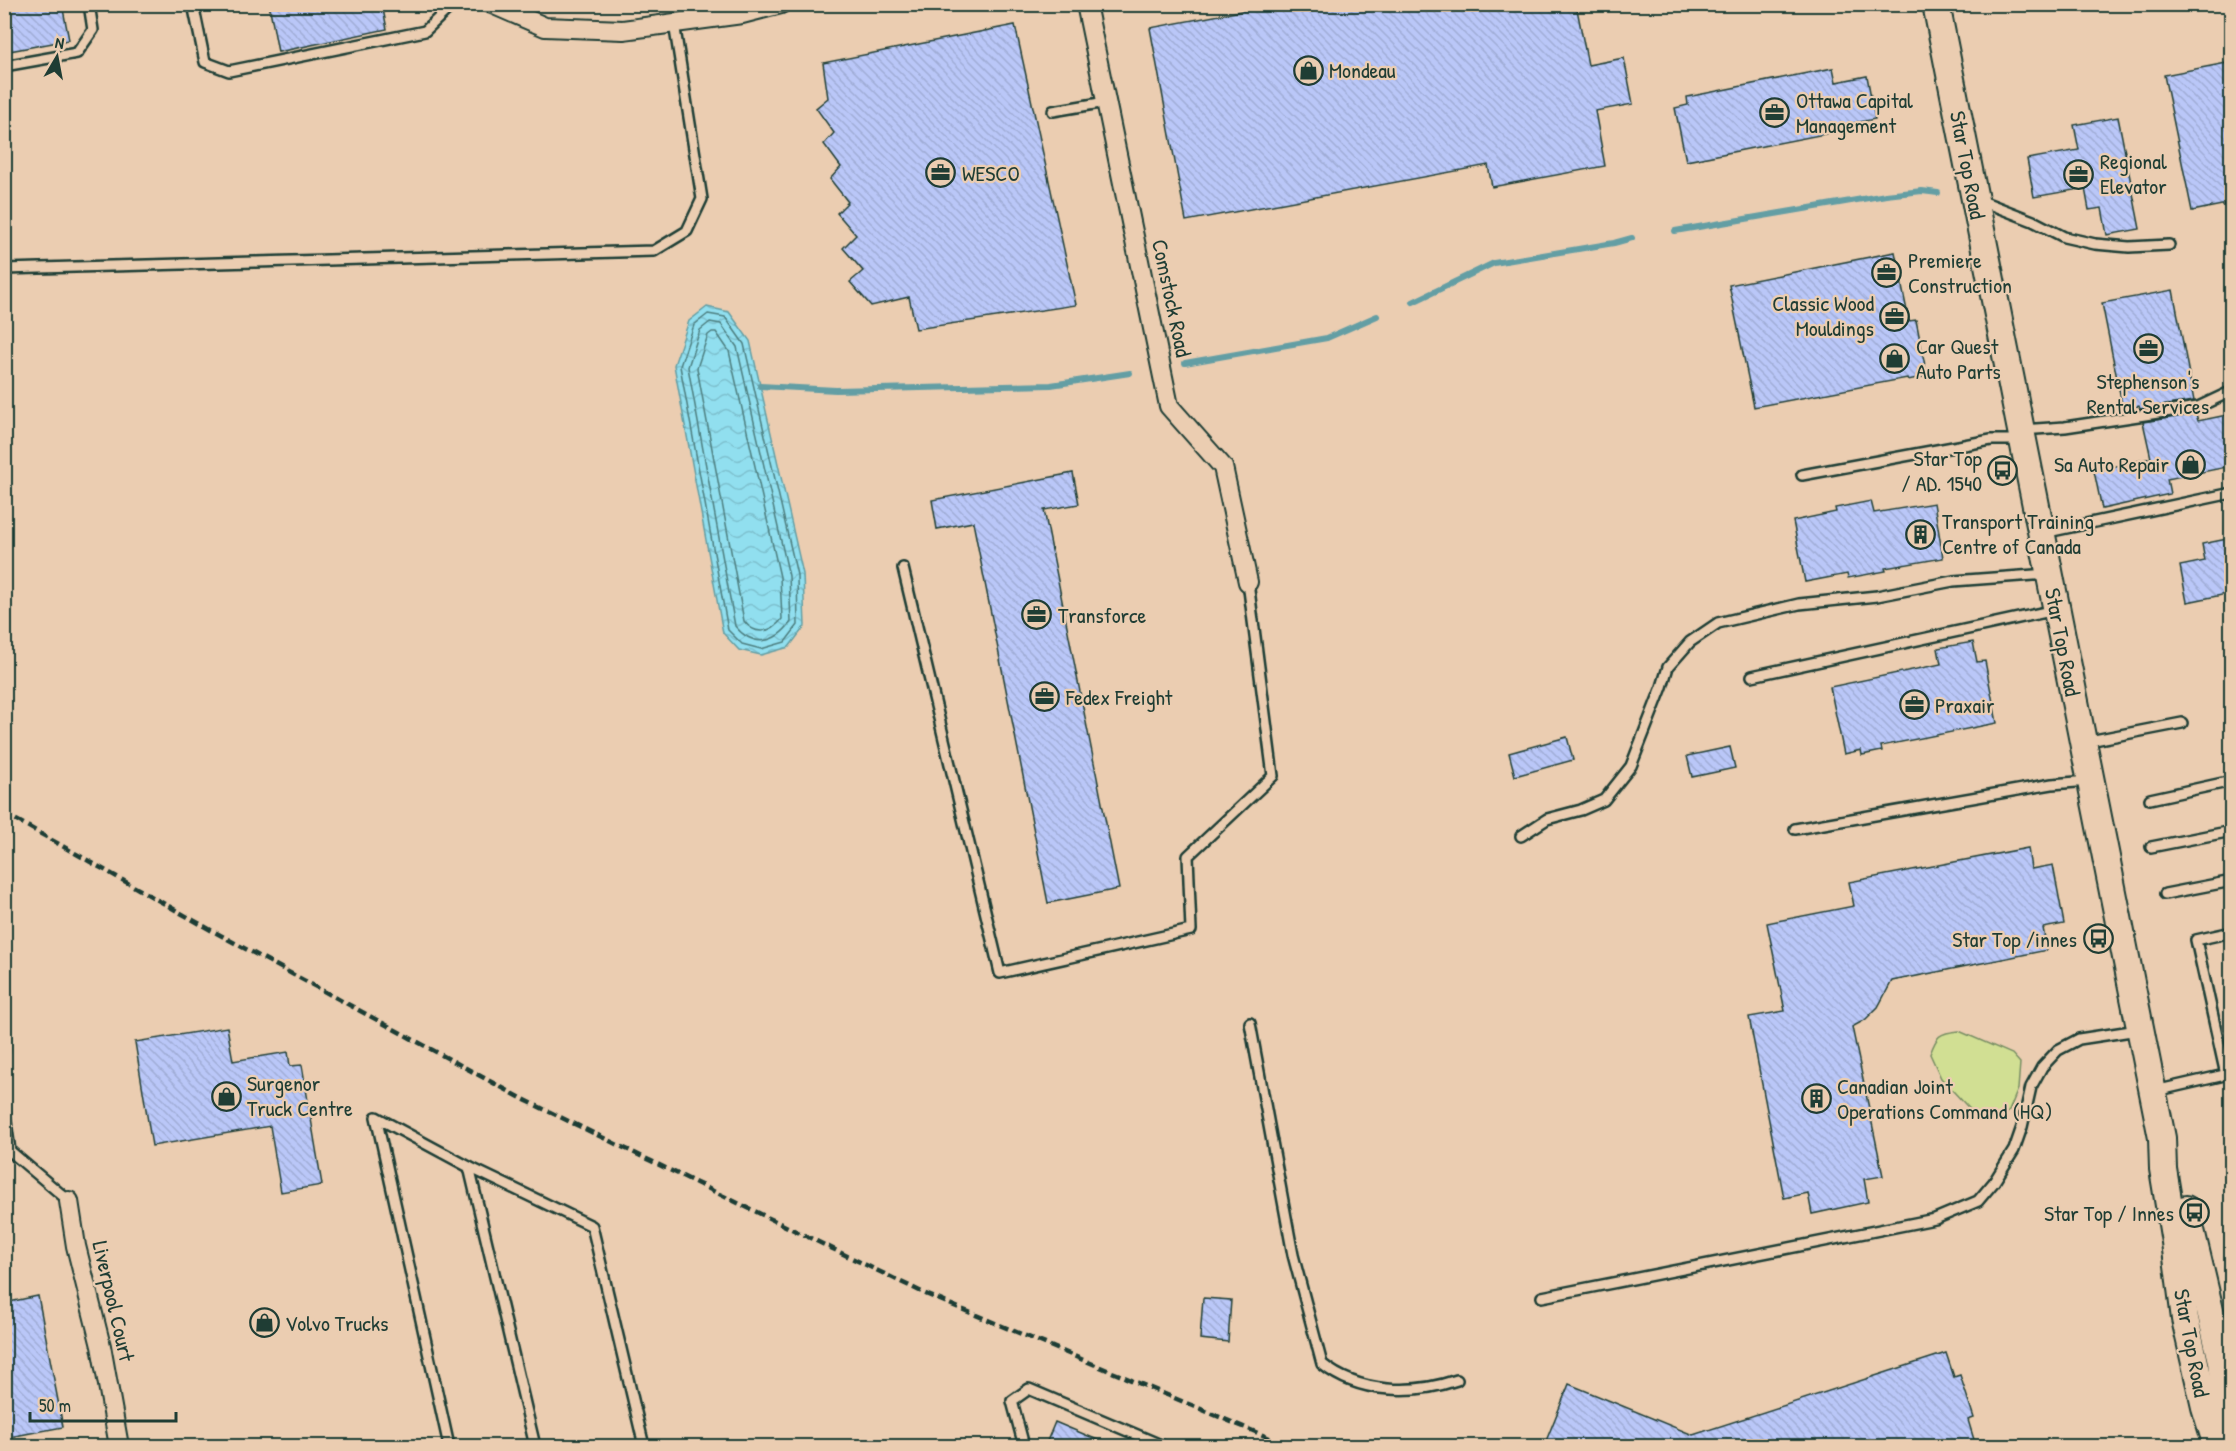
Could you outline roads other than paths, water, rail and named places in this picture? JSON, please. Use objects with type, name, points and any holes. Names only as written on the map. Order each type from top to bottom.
[{"type":"street","points":[[492,4],[544,27],[623,30],[742,14],[781,4]]},
{"type":"street","name":"Comstock Road","points":[[1086,4],[1169,406],[1223,467],[1248,582]]},
{"type":"street","name":"Star Top Road","points":[[1936,4],[2163,1138],[2163,1170],[2185,1319],[2205,1407],[2220,1445]]},
{"type":"street","name":"Star Top Road","points":[[2163,1138],[2176,1165],[2227,1367],[2227,1408],[2220,1445]]},
{"type":"street","name":"Liverpool Court","points":[[69,1201],[76,1246],[101,1346],[119,1446]]},
{"type":"lane","points":[[4,66],[77,53],[93,30],[89,4]]},
{"type":"lane","points":[[194,4],[205,62],[229,71],[424,32],[453,4]]},
{"type":"lane","points":[[4,269],[654,251],[687,231],[702,199],[674,23]]},
{"type":"lane","points":[[1053,111],[1106,102]]},
{"type":"lane","points":[[1974,198],[2033,220],[2064,237],[2095,244],[2129,247],[2169,244]]},
{"type":"lane","points":[[1802,475],[2065,427],[2198,407],[2232,391]]},
{"type":"lane","points":[[2041,534],[2232,493]]},
{"type":"lane","points":[[903,568],[1000,973],[1191,930],[1188,856],[1273,776],[1248,582]]},
{"type":"lane","points":[[1521,836],[1547,819],[1581,810],[1604,800],[1631,766],[1668,667],[1690,642],[1718,623],[1799,604],[1877,596],[1953,581],[2050,574]]},
{"type":"lane","points":[[1752,676],[2057,609]]},
{"type":"lane","points":[[2083,743],[2182,723]]},
{"type":"lane","points":[[1796,829],[2052,784],[2091,781]]},
{"type":"lane","points":[[2150,799],[2232,781]]},
{"type":"lane","points":[[2151,847],[2232,831]]},
{"type":"lane","points":[[2165,894],[2232,881]]},
{"type":"lane","points":[[2153,1091],[2229,1075],[2196,940],[2232,932]]},
{"type":"lane","points":[[1250,1023],[1293,1255],[1322,1364],[1334,1374],[1356,1383],[1378,1388],[1399,1390],[1419,1388],[1457,1380]]},
{"type":"lane","points":[[1542,1297],[1935,1219],[1978,1201],[2011,1158],[2022,1127],[2031,1087],[2047,1060],[2058,1050],[2079,1039],[2141,1030]]},
{"type":"lane","points":[[4,1038],[4,1051]]},
{"type":"lane","points":[[4,1107],[10,1151],[69,1201]]},
{"type":"lane","points":[[449,1446],[376,1117],[469,1167],[592,1226],[644,1446]]},
{"type":"lane","points":[[469,1167],[535,1446]]},
{"type":"lane","points":[[1024,1446],[1012,1401],[1029,1389],[1162,1446]]},
{"type":"water","points":[[707,307],[729,312],[750,341],[803,574],[805,626],[789,647],[761,655],[739,650],[723,633],[674,365],[689,321]]},
{"type":"waterway","points":[[1675,231],[1886,195],[1922,191],[1938,193]]},
{"type":"waterway","points":[[1413,302],[1494,263],[1632,238]]},
{"type":"waterway","points":[[1185,363],[1327,338],[1377,316]]},
{"type":"waterway","points":[[760,386],[836,390],[1051,385],[1130,373]]},
{"type":"railway","points":[[4,813],[209,929],[523,1099],[928,1295],[1289,1446]]},
{"type":"place","name":"Mondeau","points":[[1308,70]]},
{"type":"place","name":"Ottawa Capital Management","points":[[1775,113]]},
{"type":"place","name":"WESCO","points":[[941,173]]},
{"type":"place","name":"Regional Elevator","points":[[2079,174]]},
{"type":"place","name":"Premiere Construction","points":[[1887,273]]},
{"type":"place","name":"Classic Wood Mouldings","points":[[1895,316]]},
{"type":"place","name":"Stephenson's Rental Services","points":[[2148,349]]},
{"type":"place","name":"Car Quest Auto Parts","points":[[1895,359]]},
{"type":"place","name":"Sa Auto Repair","points":[[2190,464]]},
{"type":"place","name":"Star Top / AD. 1540","points":[[2003,471]]},
{"type":"place","name":"Transport Training Centre of Canada","points":[[1921,534]]},
{"type":"place","name":"Transforce","points":[[1037,615]]},
{"type":"place","name":"Fedex Freight","points":[[1045,697]]},
{"type":"place","name":"Praxair","points":[[1914,705]]},
{"type":"place","name":"Star Top /innes","points":[[2098,939]]},
{"type":"place","name":"Surgenor Truck Centre","points":[[226,1096]]},
{"type":"place","name":"Canadian Joint Operations Command (HQ)","points":[[1816,1099]]},
{"type":"place","name":"Star Top / Innes","points":[[2195,1213]]},
{"type":"place","name":"Volvo Trucks","points":[[264,1323]]}]
